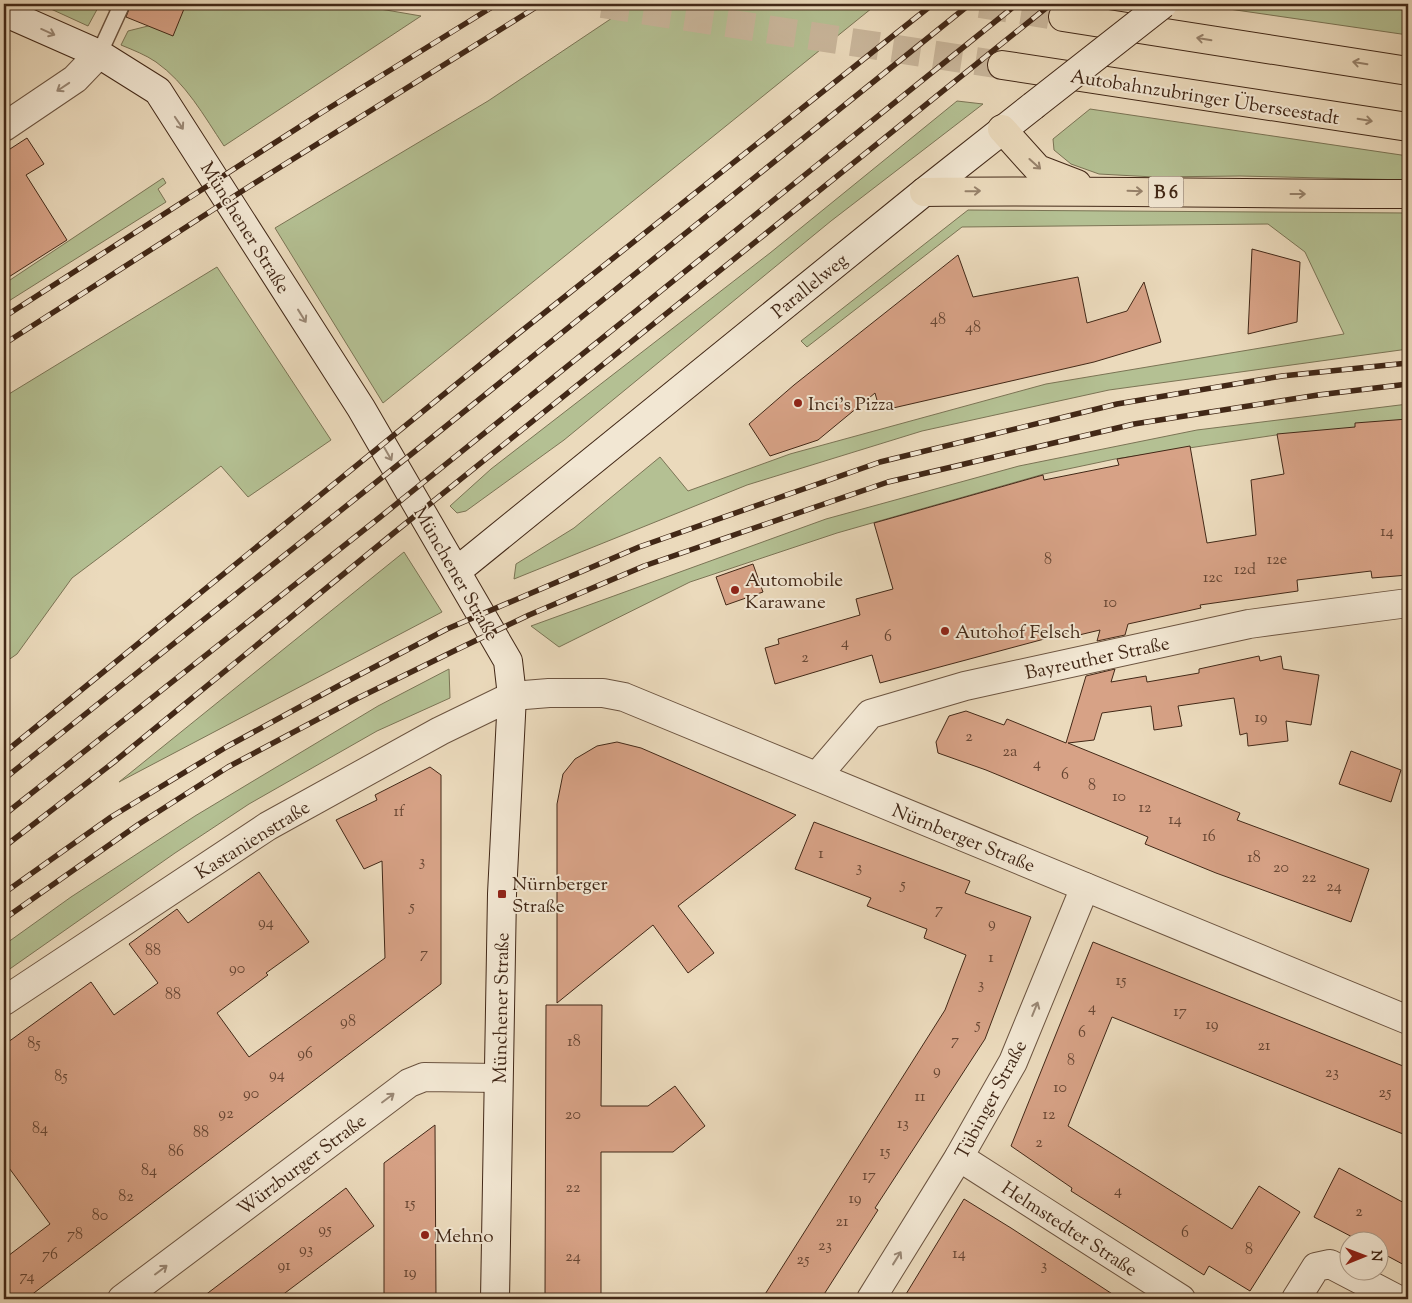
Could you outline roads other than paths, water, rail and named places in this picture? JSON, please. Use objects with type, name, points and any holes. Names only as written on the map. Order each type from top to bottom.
[{"type":"highway","points":[[1063,16],[1408,70]]},
{"type":"highway","name":"Autobahnzubringer Überseestadt","points":[[1002,65],[1408,127]]},
{"type":"highway","name":"B 6","points":[[1002,129],[1038,169],[1091,190]]},
{"type":"highway","name":"B 6","points":[[924,192],[1091,190],[1220,194],[1408,194]]},
{"type":"street","name":"Parallelweg","points":[[458,570],[1002,129],[1163,4]]},
{"type":"street","name":"Münchener Straße","points":[[4,12],[99,54],[158,91],[361,408],[458,570],[508,661],[512,696],[503,874],[495,1299]]},
{"type":"street","points":[[4,126],[76,79],[99,54]]},
{"type":"street","name":"Bayreuther Straße","points":[[816,776],[870,714],[965,686],[1249,624],[1408,603]]},
{"type":"street","name":"Nürnberger Straße","points":[[512,696],[549,693],[603,693],[624,697],[1408,1020]]},
{"type":"street","name":"Kastanienstraße","points":[[4,1001],[268,826],[440,731],[512,696]]},
{"type":"street","name":"Tübinger Straße","points":[[871,1299],[959,1157],[1013,1062],[1085,888]]},
{"type":"street","name":"Würzburger Straße","points":[[122,1299],[409,1083],[424,1077],[498,1078]]},
{"type":"street","name":"Helmstedter Straße","points":[[959,1157],[1181,1299]]},
{"type":"street","points":[[1296,1299],[1316,1267],[1330,1264],[1397,1299]]},
{"type":"lane","points":[[99,54],[122,4]]},
{"type":"tunnel","points":[[602,4],[1002,65]]},
{"type":"tunnel","points":[[980,4],[1063,17]]},
{"type":"railway","points":[[4,317],[321,113],[497,4]]},
{"type":"railway","points":[[4,344],[250,186],[541,4]]},
{"type":"railway","points":[[4,753],[519,333],[933,4]]},
{"type":"railway","points":[[4,779],[414,452],[970,4]]},
{"type":"railway","points":[[4,815],[379,518],[1017,4]]},
{"type":"railway","points":[[4,847],[114,762],[390,536],[1051,4]]},
{"type":"railway","points":[[4,893],[111,817],[228,746],[447,629],[639,547],[880,462],[1117,404],[1282,376],[1408,363]]},
{"type":"railway","points":[[4,919],[139,824],[228,767],[354,700],[456,650],[529,615],[644,566],[888,482],[1134,424],[1318,395],[1408,384]]},
{"type":"place","name":"Inci's Pizza","points":[[798,403]]},
{"type":"place","name":"Automobile Karawane","points":[[735,590]]},
{"type":"place","name":"Autohof Felsch","points":[[945,631]]},
{"type":"place","name":"Nürnberger Straße","points":[[502,894]]},
{"type":"place","name":"Mehno","points":[[425,1235]]}]
